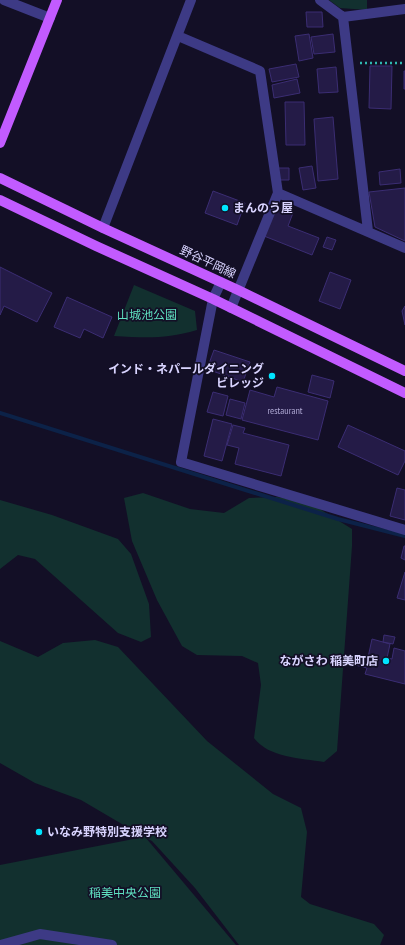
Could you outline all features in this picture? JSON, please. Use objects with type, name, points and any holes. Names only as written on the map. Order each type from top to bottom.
[{"type":"main road","points":[[0,143],[56,0]]},
{"type":"main road","name":"野谷平岡線","points":[[0,178],[103,228],[238,290],[405,371]]},
{"type":"main road","points":[[0,200],[96,246],[213,299],[405,393]]},
{"type":"street","points":[[4,0],[50,18]]},
{"type":"street","points":[[103,228],[191,0]]},
{"type":"street","points":[[320,0],[343,17],[405,9]]},
{"type":"street","points":[[343,17],[368,231]]},
{"type":"street","points":[[178,36],[260,71],[278,193],[231,308]]},
{"type":"street","points":[[278,193],[405,248]]},
{"type":"street","points":[[221,282],[213,299],[181,462],[405,530]]},
{"type":"street","points":[[1,945],[40,934],[112,945]]},
{"type":"path","points":[[348,63],[405,63]]},
{"type":"green space","points":[[329,0],[367,0],[367,10],[340,8]]},
{"type":"green space","name":"山城池公園","points":[[134,285],[195,311],[197,330],[176,335],[156,337],[114,336]]},
{"type":"green space","points":[[143,493],[190,509],[224,513],[249,498],[277,497],[310,503],[352,529],[337,751],[324,762],[286,756],[268,750],[260,745],[254,738],[261,685],[258,663],[242,656],[197,655],[182,646],[157,600],[132,541],[124,498]]},
{"type":"green space","points":[[0,500],[52,515],[118,539],[131,554],[149,604],[151,637],[141,642],[118,633],[35,559],[18,555],[0,569]]},
{"type":"green space","name":"稲美中央公園","points":[[95,640],[118,647],[207,741],[273,794],[301,808],[307,832],[301,897],[310,904],[374,924],[384,935],[380,945],[239,945],[195,888],[152,841],[146,838],[236,945],[0,945],[0,865],[144,837],[81,800],[35,783],[0,763],[0,641],[38,657],[63,643]]},
{"type":"building","points":[[306,12],[322,12],[323,27],[307,27]]},
{"type":"building","points":[[309,34],[313,58],[299,61],[295,36]]},
{"type":"building","points":[[333,34],[335,52],[314,54],[311,37]]},
{"type":"building","points":[[296,64],[299,77],[272,82],[269,69]]},
{"type":"building","points":[[370,66],[392,66],[391,109],[369,108]]},
{"type":"building","points":[[336,67],[338,92],[319,93],[317,69]]},
{"type":"building","points":[[405,71],[405,89],[404,89]]},
{"type":"building","points":[[297,79],[300,93],[274,98],[272,85]]},
{"type":"building","points":[[285,102],[304,102],[305,145],[286,145]]},
{"type":"building","points":[[333,117],[338,179],[318,181],[314,119]]},
{"type":"building","points":[[312,166],[316,188],[303,190],[299,168]]},
{"type":"building","points":[[278,168],[289,168],[289,180],[278,180]]},
{"type":"building","points":[[400,169],[401,183],[380,185],[379,172]]},
{"type":"building","points":[[405,188],[405,241],[375,227],[369,192]]},
{"type":"building","name":"まんのう屋","points":[[213,191],[245,203],[237,225],[205,213]]},
{"type":"building","points":[[275,206],[293,213],[288,226],[319,238],[312,255],[264,236]]},
{"type":"building","points":[[327,237],[336,240],[332,250],[323,247]]},
{"type":"building","points":[[0,267],[52,293],[37,322],[4,306],[0,315]]},
{"type":"building","points":[[330,272],[351,280],[340,309],[319,301]]},
{"type":"building","points":[[67,297],[112,317],[103,338],[84,329],[80,338],[54,327]]},
{"type":"building","points":[[405,306],[405,325],[402,311]]},
{"type":"building","points":[[214,350],[250,362],[243,382],[207,369]]},
{"type":"building","points":[[312,375],[334,381],[330,398],[308,392]]},
{"type":"building","points":[[277,387],[328,401],[318,440],[242,420],[250,390],[274,397]]},
{"type":"building","points":[[213,392],[228,396],[223,416],[207,412]]},
{"type":"building","points":[[230,399],[245,403],[241,419],[226,415]]},
{"type":"building","points":[[213,419],[232,424],[222,461],[204,456]]},
{"type":"building","points":[[233,425],[245,428],[243,433],[289,445],[281,476],[235,464],[239,448],[227,445]]},
{"type":"building","points":[[348,425],[405,451],[405,461],[398,475],[338,447]]},
{"type":"building","points":[[397,488],[405,490],[405,520],[390,516]]},
{"type":"building","points":[[405,546],[405,560],[401,558]]},
{"type":"building","points":[[405,572],[405,600],[397,598]]},
{"type":"building","points":[[384,635],[395,637],[393,644],[383,642]]},
{"type":"building","name":"ながさわ 稲美町店","points":[[372,639],[390,644],[387,658],[392,659],[394,648],[405,651],[405,684],[365,674],[367,668],[355,665],[357,659],[367,662]]},
{"type":"waterway","points":[[0,413],[338,519],[405,536]]},
{"type":"place","name":"まんのう屋","points":[[225,208]]},
{"type":"place","name":"インド・ネパールダイニング ビレッジ","points":[[272,376]]},
{"type":"place","name":"ながさわ 稲美町店","points":[[386,661]]},
{"type":"place","name":"いなみ野特別支援学校","points":[[39,832]]}]
